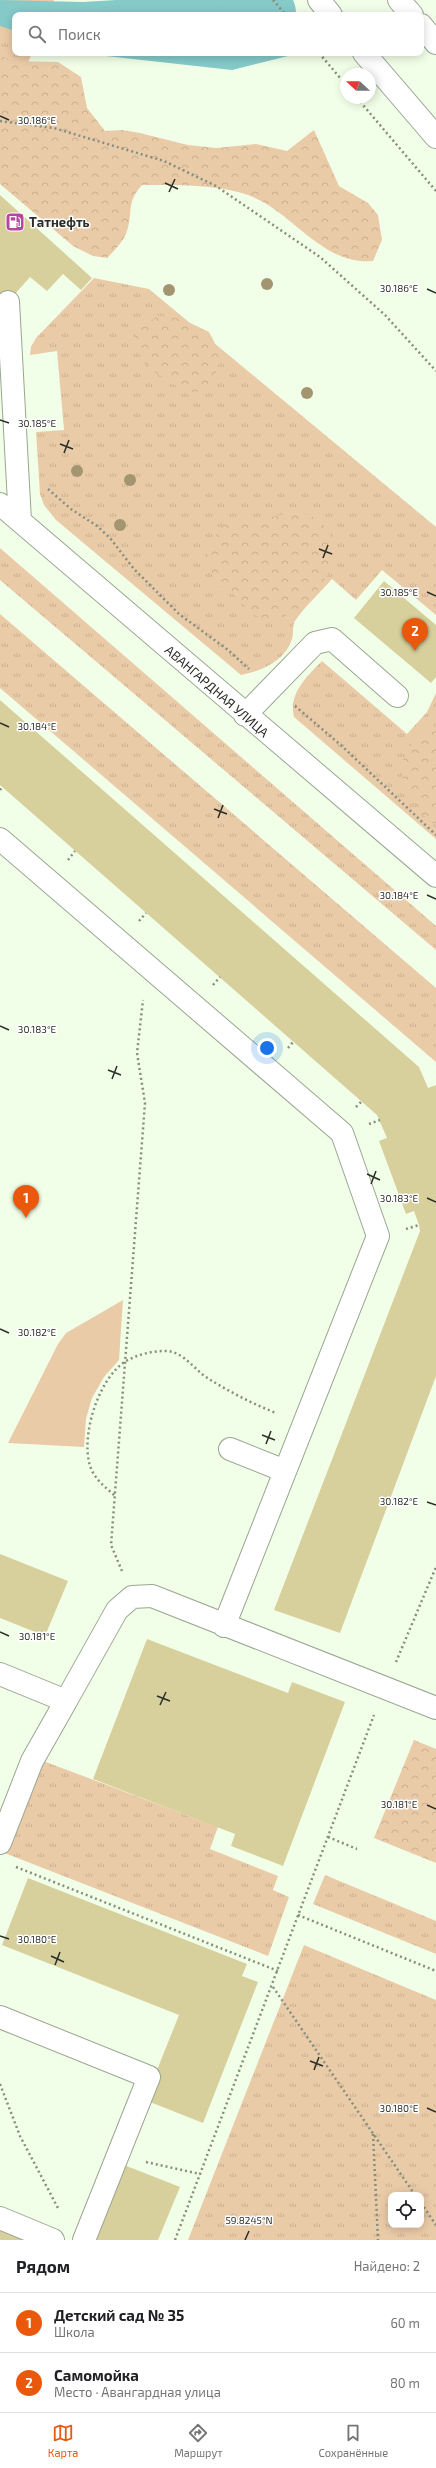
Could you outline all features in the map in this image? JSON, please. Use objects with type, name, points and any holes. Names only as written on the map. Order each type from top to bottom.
[{"type":"street","points":[[319,0],[329,12]]},
{"type":"street","points":[[399,0],[409,12]]},
{"type":"street","points":[[424,29],[436,43]]},
{"type":"street","points":[[367,56],[436,137]]},
{"type":"street","points":[[8,302],[4,340],[6,384],[20,521]]},
{"type":"street","name":"АВАНГАРДНАЯ УЛИЦА","points":[[0,504],[245,715],[436,876]]},
{"type":"street","points":[[245,715],[315,643],[332,639],[397,696]]},
{"type":"street","points":[[0,839],[342,1133],[378,1238],[224,1626]]},
{"type":"street","points":[[230,1449],[285,1470]]},
{"type":"street","points":[[0,1842],[32,1761],[117,1610],[132,1597],[152,1596],[224,1626],[436,1708]]},
{"type":"street","points":[[0,1674],[66,1701]]},
{"type":"street","points":[[0,2017],[149,2077],[84,2240]]},
{"type":"street","points":[[0,2218],[53,2240]]},
{"type":"path","points":[[273,0],[283,12]]},
{"type":"path","points":[[322,56],[340,78]]},
{"type":"path","points":[[362,104],[436,191]]},
{"type":"path","points":[[0,121],[54,128],[164,161],[216,186],[320,257],[385,315],[436,371]]},
{"type":"path","points":[[54,494],[110,538],[134,570],[179,614],[228,650],[249,670]]},
{"type":"path","points":[[292,704],[343,748],[396,800],[436,835]]},
{"type":"path","points":[[132,1597],[111,1545],[145,1103],[137,1053],[140,1021]]},
{"type":"path","points":[[115,1496],[99,1482],[89,1463],[88,1442],[91,1420],[97,1400],[109,1379],[125,1362],[144,1353],[165,1350],[184,1357],[196,1370],[209,1379],[262,1407],[304,1424]]},
{"type":"path","points":[[175,2240],[385,1687],[436,1567]]},
{"type":"path","points":[[328,1837],[357,1849]]},
{"type":"path","points":[[15,1866],[278,1970]]},
{"type":"path","points":[[298,1915],[436,1971]]},
{"type":"path","points":[[272,1986],[413,2192]]},
{"type":"path","points":[[0,2084],[20,2136],[54,2202]]},
{"type":"path","points":[[373,2133],[378,2240]]},
{"type":"path","points":[[118,2156],[200,2174]]},
{"type":"path","points":[[424,2207],[436,2225]]},
{"type":"green space","points":[[0,0],[54,0],[49,12],[12,12],[12,56],[31,56],[0,133]]},
{"type":"green space","points":[[0,55],[12,61],[58,62],[81,77],[87,108],[105,131],[122,130],[140,133],[188,145],[216,148],[256,144],[287,151],[314,130],[339,186],[368,203],[378,215],[382,240],[373,261],[355,260],[339,256],[310,237],[268,205],[253,197],[213,187],[184,185],[142,185],[133,198],[126,234],[120,244],[107,258],[93,256],[73,246],[0,184]]},
{"type":"green space","points":[[94,278],[149,289],[436,527],[436,615],[382,570],[356,600],[332,579],[295,621],[292,639],[289,647],[284,653],[265,668],[241,675],[56,520],[44,505],[40,494],[36,432],[64,430],[57,351],[30,355],[31,347],[36,338]]},
{"type":"green space","points":[[158,316],[180,318],[209,332],[221,355],[213,385],[202,391],[188,393],[148,368],[132,343],[138,329]]},
{"type":"green space","points":[[296,511],[319,521],[331,537],[332,556],[326,576],[314,595],[297,610],[278,618],[259,617],[252,613],[228,590],[216,585],[208,559],[210,546],[213,539],[225,523],[272,517]]},
{"type":"green space","points":[[0,548],[436,926],[436,950],[0,580]]},
{"type":"green space","points":[[0,614],[436,988],[436,1062],[0,688]]},
{"type":"green space","points":[[322,661],[407,734],[427,712],[436,693],[436,839],[294,717],[293,709],[296,693],[305,679]]},
{"type":"green space","points":[[436,726],[436,826],[426,818],[410,798],[402,776],[402,764],[406,753],[414,742],[429,729]]},
{"type":"green space","points":[[123,1300],[119,1360],[104,1377],[92,1398],[86,1419],[84,1447],[8,1443],[58,1344],[66,1333]]},
{"type":"green space","points":[[414,1740],[436,1749],[436,1863],[374,1838]]},
{"type":"green space","points":[[38,1759],[218,1827],[210,1849],[278,1876],[273,1890],[289,1897],[268,1956],[2,1852]]},
{"type":"green space","points":[[325,1875],[436,1921],[436,1954],[313,1904]]},
{"type":"green space","points":[[304,1945],[436,2000],[436,2240],[188,2240]]},
{"type":"water","points":[[0,0],[83,2],[116,0],[244,0],[256,12],[12,12],[12,30],[0,26]]},
{"type":"water","points":[[106,56],[288,56],[232,70]]},
{"type":"building","name":"Татнефть","points":[[0,195],[92,278],[81,290],[63,274],[47,291],[30,277],[0,311]]},
{"type":"building","points":[[384,581],[436,625],[436,677],[431,683],[354,618]]},
{"type":"building","points":[[0,700],[419,1067],[428,1088],[436,1085],[436,1376],[340,1633],[274,1610],[420,1231],[414,1211],[406,1214],[379,1141],[387,1138],[377,1115],[0,785]]},
{"type":"building","points":[[0,1554],[68,1581],[45,1636],[0,1618]]},
{"type":"building","points":[[147,1639],[288,1693],[292,1682],[345,1702],[283,1866],[231,1846],[235,1834],[93,1779]]},
{"type":"building","points":[[28,1878],[247,1964],[242,1976],[258,1982],[203,2123],[145,2100],[179,2015],[2,1945]]},
{"type":"building","points":[[119,2163],[180,2187],[158,2240],[89,2240]]},
{"type":"building","points":[[0,2227],[34,2240],[0,2240]]},
{"type":"place","name":"Татнефть","points":[[15,222]]},
{"type":"place","name":"Самомойка","points":[[415,651]]},
{"type":"place","name":"Детский сад № 35","points":[[26,1218]]}]
